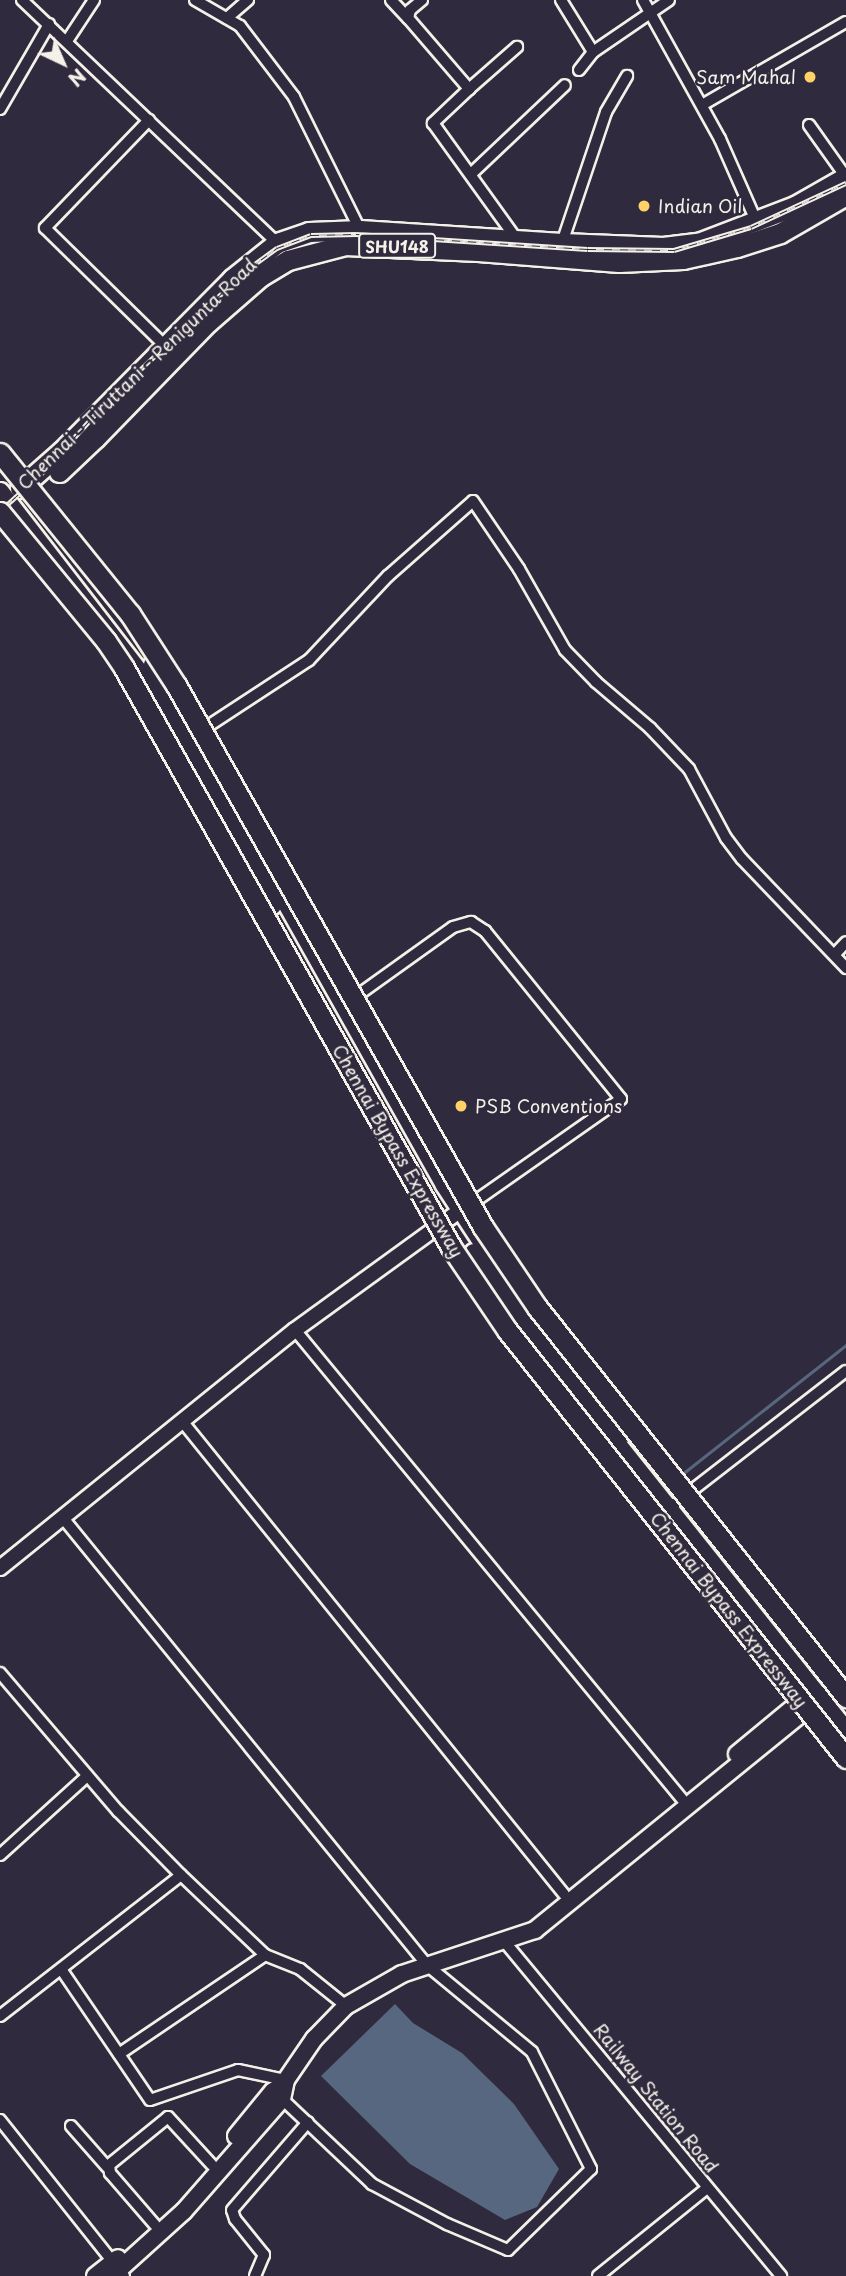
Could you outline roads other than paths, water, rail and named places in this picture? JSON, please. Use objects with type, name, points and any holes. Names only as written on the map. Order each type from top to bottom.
[{"type":"highway","name":"Chennai - Tiruttani - Renigunta Road","points":[[10,501],[255,257],[277,243],[309,232],[360,230],[663,247],[698,243],[757,223],[795,206],[846,177]]},
{"type":"highway","name":"Chennai - Tiruttani - Renigunta Road","points":[[10,501],[95,439],[208,322],[261,276],[288,260],[345,245],[619,262],[683,259],[737,247],[780,233],[846,195]]},
{"type":"highway","name":"Chennai Bypass Expressway","points":[[0,453],[130,614],[176,685],[483,1227],[537,1307],[828,1692]]},
{"type":"highway","name":"Chennai Bypass Expressway","points":[[10,501],[131,678],[451,1247],[507,1330],[846,1758]]},
{"type":"main road","points":[[0,465],[10,501],[144,678],[457,1214]]},
{"type":"main road","points":[[10,501],[117,611],[193,735],[503,1299],[683,1497],[828,1692],[846,1731]]},
{"type":"main road","name":"Chennai - Tiruttani - Renigunta Road","points":[[0,523],[10,501]]},
{"type":"main road","points":[[828,1692],[846,1707]]},
{"type":"main road","points":[[521,1935],[527,1923],[682,1799],[828,1692]]},
{"type":"main road","points":[[95,2276],[117,2271],[184,2211],[281,2088],[314,2039],[346,2006],[373,1988],[427,1965],[535,1930],[828,1692]]},
{"type":"main road","points":[[117,2271],[155,2225],[281,2088]]},
{"type":"street","points":[[22,0],[277,243]]},
{"type":"street","points":[[66,41],[94,0]]},
{"type":"street","points":[[195,0],[240,26],[294,97],[360,230]]},
{"type":"street","points":[[227,18],[248,0]]},
{"type":"street","points":[[391,0],[469,89]]},
{"type":"street","points":[[408,18],[410,10],[422,0]]},
{"type":"street","points":[[561,0],[593,52]]},
{"type":"street","points":[[643,0],[720,139],[757,223]]},
{"type":"street","points":[[579,70],[593,52],[669,0]]},
{"type":"street","points":[[702,105],[846,22]]},
{"type":"street","points":[[0,109],[49,24]]},
{"type":"street","points":[[517,47],[433,123],[517,240]]},
{"type":"street","points":[[562,243],[606,112],[627,76]]},
{"type":"street","points":[[471,174],[565,85]]},
{"type":"street","points":[[149,120],[46,228],[164,345]]},
{"type":"street","points":[[809,125],[846,177]]},
{"type":"street","points":[[193,735],[309,660],[387,576],[473,501],[572,658],[650,727],[689,769],[726,838],[742,859],[846,968]]},
{"type":"street","points":[[2,1561],[63,1518],[295,1330],[621,1099],[485,931],[471,922],[453,927],[343,1005]]},
{"type":"street","points":[[835,954],[846,942]]},
{"type":"street","points":[[295,1330],[682,1799]]},
{"type":"street","points":[[683,1497],[846,1371]]},
{"type":"street","points":[[182,1421],[564,1894]]},
{"type":"street","points":[[61,1969],[150,2100],[238,2070],[281,2088],[308,2122],[372,2184],[447,2224],[508,2250],[590,2169],[532,2052],[427,1965],[63,1518]]},
{"type":"street","points":[[0,1673],[87,1776],[181,1875],[265,1955],[300,1969],[346,2006]]},
{"type":"street","points":[[0,1855],[87,1776]]},
{"type":"street","points":[[0,2016],[181,1875]]},
{"type":"street","name":"Railway Station Road","points":[[504,1941],[781,2276]]},
{"type":"street","points":[[118,2054],[265,1955]]},
{"type":"street","points":[[107,2167],[168,2117],[212,2165]]},
{"type":"street","points":[[0,2120],[117,2271]]},
{"type":"street","points":[[255,2276],[264,2255],[235,2219],[232,2210],[308,2122]]},
{"type":"street","points":[[71,2126],[155,2225]]},
{"type":"street","points":[[598,2276],[707,2188]]},
{"type":"water","points":[[395,2004],[413,2023],[462,2053],[514,2104],[559,2169],[537,2207],[505,2220],[410,2164],[321,2076]]},
{"type":"waterway","points":[[681,1475],[846,1345]]},
{"type":"railway","points":[[0,511],[41,474],[111,397],[248,269],[277,248],[311,235],[356,234],[588,249],[674,250],[751,227],[846,183]]},
{"type":"place","name":"Sam Mahal","points":[[810,77]]},
{"type":"place","name":"Indian Oil","points":[[644,206]]},
{"type":"place","name":"PSB Conventions","points":[[461,1106]]}]
